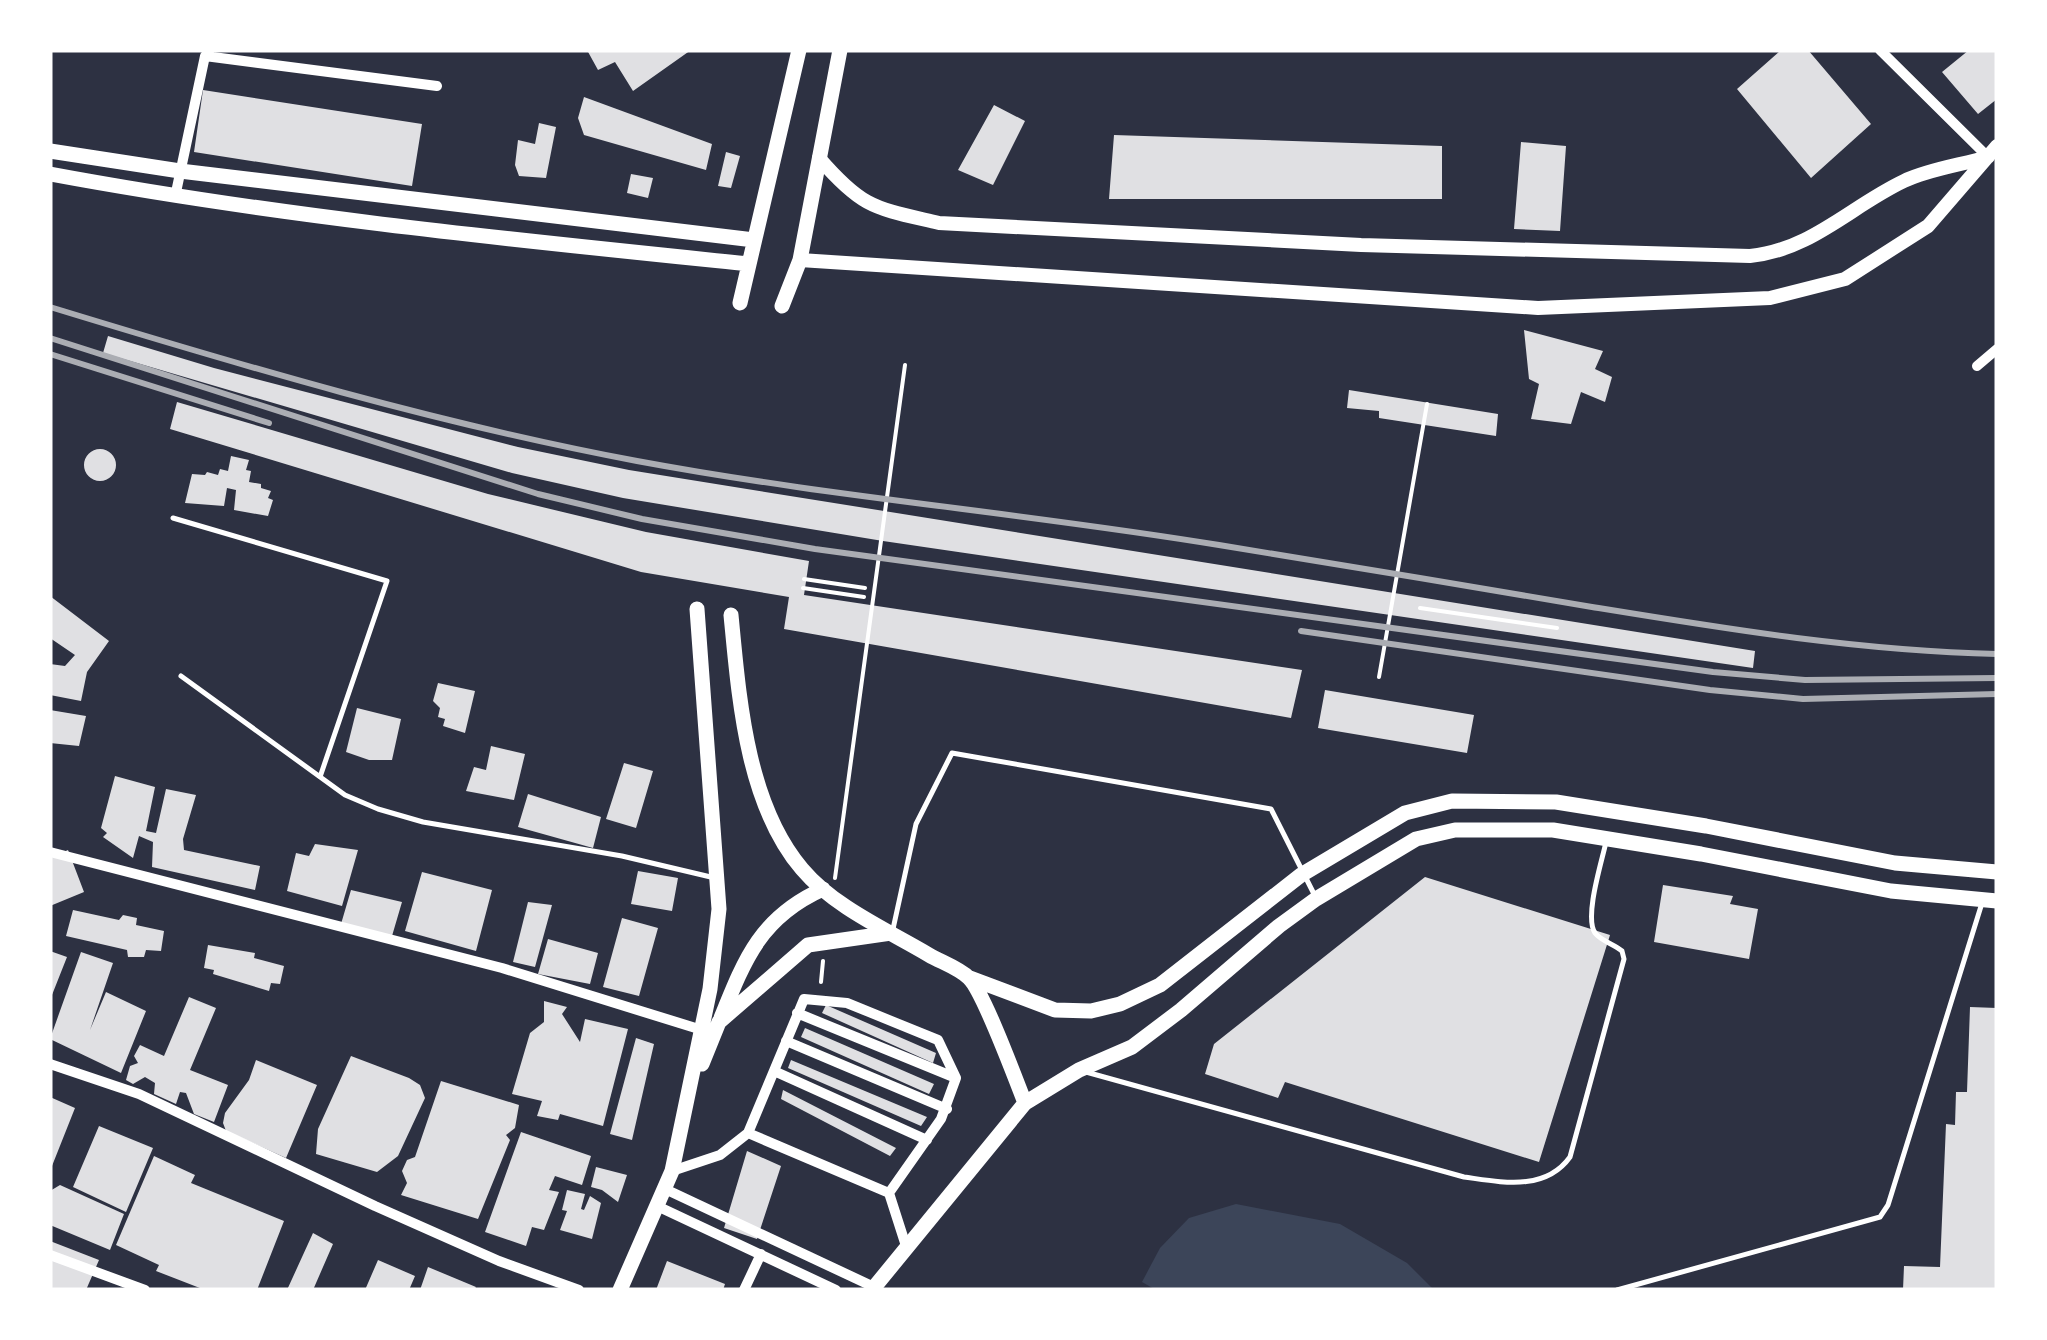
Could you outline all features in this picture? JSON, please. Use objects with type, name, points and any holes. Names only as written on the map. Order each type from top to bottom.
[{"type":"main road","points":[[740,303],[799,50]]},
{"type":"main road","points":[[782,306],[800,260],[840,50]]},
{"type":"main road","points":[[50,151],[180,171],[754,240]]},
{"type":"main road","points":[[50,174],[175,197],[481,236],[749,264]]},
{"type":"main road","points":[[481,236],[484,208]]},
{"type":"main road","points":[[620,1290],[672,1171],[710,990],[718,909],[697,608]]},
{"type":"main road","points":[[731,614],[742,722],[753,767],[780,837],[802,869],[892,933],[970,978],[1054,1010],[1090,1011],[1120,1004],[1160,985],[1304,874],[1404,814],[1452,802],[1556,802],[1895,863],[1997,872]]},
{"type":"main road","points":[[873,1288],[1025,1103],[1079,1070],[1132,1047],[1316,899],[1416,839],[1454,830],[1521,829],[1606,839],[1891,891],[1990,900]]},
{"type":"main road","points":[[687,1100],[746,956],[770,923],[799,900],[828,889]]},
{"type":"main road","points":[[719,1022],[808,945],[892,933]]},
{"type":"main road","points":[[970,978],[1025,1103]]},
{"type":"street","points":[[1880,50],[1992,152]]},
{"type":"street","points":[[175,197],[209,53],[437,86]]},
{"type":"street","points":[[820,158],[847,190],[866,202],[882,210],[939,223],[1361,246],[1750,256],[1796,246],[1906,180],[1992,152]]},
{"type":"street","points":[[800,260],[1538,308],[1770,298],[1845,279],[1928,226],[1992,152]]},
{"type":"street","points":[[1977,366],[1997,349]]},
{"type":"street","points":[[50,852],[502,968],[702,1030]]},
{"type":"street","points":[[672,1171],[720,1155],[748,1132],[804,1000],[847,1003],[938,1040],[956,1078],[946,1109],[889,1193]]},
{"type":"street","points":[[798,1013],[956,1078]]},
{"type":"street","points":[[786,1041],[946,1109]]},
{"type":"street","points":[[50,1064],[139,1094],[375,1206],[499,1261],[578,1290]]},
{"type":"street","points":[[774,1070],[927,1140]]},
{"type":"street","points":[[748,1132],[889,1193],[906,1246]]},
{"type":"street","points":[[665,1188],[873,1288]]},
{"type":"street","points":[[657,1206],[836,1290]]},
{"type":"street","points":[[744,1290],[760,1254]]},
{"type":"street","points":[[50,1256],[145,1290]]},
{"type":"lane","points":[[172,518],[387,580],[320,777]]},
{"type":"lane","points":[[181,676],[345,795],[423,822],[622,856],[716,878]]},
{"type":"lane","points":[[892,933],[916,824],[952,753],[1271,809],[1316,899]]},
{"type":"lane","points":[[1079,1070],[1464,1177],[1502,1182],[1543,1180],[1560,1170],[1570,1157],[1624,959],[1622,951],[1598,937],[1592,928],[1606,839]]},
{"type":"lane","points":[[1617,1290],[1880,1217],[1888,1204],[1990,900]]},
{"type":"path","points":[[828,889],[905,365]]},
{"type":"path","points":[[1379,677],[1427,404]]},
{"type":"path","points":[[804,579],[865,588]]},
{"type":"path","points":[[803,588],[864,597]]},
{"type":"path","points":[[1420,608],[1557,628]]},
{"type":"path","points":[[820,982],[826,944]]},
{"type":"shaded area","points":[[1236,1204],[1340,1224],[1407,1263],[1434,1290],[1156,1290],[1142,1282],[1160,1248],[1189,1218]]},
{"type":"building","points":[[587,50],[691,50],[633,91],[615,62],[598,70]]},
{"type":"building","points":[[1781,50],[1808,50],[1871,124],[1811,178],[1737,89]]},
{"type":"building","points":[[1969,50],[1997,50],[1997,99],[1978,114],[1942,72]]},
{"type":"building","points":[[203,90],[422,124],[412,186],[194,152]]},
{"type":"building","points":[[584,97],[712,144],[706,170],[584,135],[578,118]]},
{"type":"building","points":[[994,105],[1025,121],[993,185],[958,170]]},
{"type":"building","points":[[539,123],[556,127],[546,178],[519,176],[515,165],[518,140],[535,144]]},
{"type":"building","points":[[1114,135],[1442,146],[1442,199],[1109,199]]},
{"type":"building","points":[[1521,142],[1566,146],[1560,231],[1514,229]]},
{"type":"building","points":[[726,152],[740,156],[731,188],[718,186]]},
{"type":"building","points":[[631,174],[653,178],[648,198],[627,193]]},
{"type":"building","points":[[1524,330],[1603,351],[1595,369],[1612,377],[1605,402],[1581,392],[1571,424],[1531,419],[1539,384],[1529,379]]},
{"type":"building","points":[[108,336],[214,368],[518,447],[629,470],[1755,651],[1753,668],[883,541],[623,498],[512,473],[103,353]]},
{"type":"building","points":[[1349,390],[1498,414],[1496,436],[1379,418],[1379,411],[1347,408]]},
{"type":"building","points":[[177,402],[488,494],[646,532],[809,561],[804,595],[1302,670],[1291,718],[784,629],[789,597],[641,572],[170,429]]},
{"type":"building","points":[[100,449],[111,454],[116,465],[111,476],[100,481],[89,476],[84,465],[89,454]]},
{"type":"building","points":[[231,456],[249,460],[249,482],[271,491],[268,498],[273,500],[268,516],[234,510],[236,490],[227,488],[224,506],[185,503],[192,474],[218,475],[220,469],[228,471]]},
{"type":"building","points":[[50,596],[109,641],[87,672],[81,701],[50,695],[50,664],[65,666],[75,655],[50,638]]},
{"type":"building","points":[[438,683],[475,691],[465,733],[443,726],[445,719],[438,717],[440,708],[433,701]]},
{"type":"building","points":[[1325,690],[1474,715],[1467,753],[1318,728]]},
{"type":"building","points":[[357,708],[401,719],[392,760],[369,760],[346,752]]},
{"type":"building","points":[[50,710],[86,716],[79,746],[50,743]]},
{"type":"building","points":[[491,746],[525,754],[514,800],[466,791],[474,767],[486,770]]},
{"type":"building","points":[[624,763],[653,771],[636,828],[606,819]]},
{"type":"building","points":[[115,776],[155,787],[146,831],[156,833],[166,789],[196,795],[183,839],[184,850],[260,866],[255,890],[152,867],[153,842],[139,836],[133,858],[103,837],[107,833],[101,828]]},
{"type":"building","points":[[528,794],[601,817],[593,848],[518,827]]},
{"type":"building","points":[[315,844],[358,850],[342,906],[287,891],[296,853],[309,856]]},
{"type":"building","points":[[68,850],[84,892],[50,906],[50,858]]},
{"type":"building","points":[[638,871],[678,878],[672,911],[631,904]]},
{"type":"building","points":[[422,872],[492,890],[476,951],[405,931]]},
{"type":"building","points":[[1425,877],[1610,935],[1539,1162],[1285,1082],[1278,1098],[1205,1074],[1214,1044]]},
{"type":"building","points":[[1663,885],[1733,896],[1730,904],[1758,909],[1749,959],[1654,942]]},
{"type":"building","points":[[351,890],[402,902],[392,936],[341,924]]},
{"type":"building","points":[[528,902],[552,905],[535,967],[513,962]]},
{"type":"building","points":[[73,910],[119,920],[123,915],[137,918],[136,925],[164,931],[161,951],[146,950],[144,957],[128,957],[127,950],[66,936]]},
{"type":"building","points":[[622,918],[658,928],[639,996],[603,987]]},
{"type":"building","points":[[548,939],[598,953],[590,984],[538,974]]},
{"type":"building","points":[[208,945],[255,953],[254,958],[284,966],[280,984],[271,983],[269,991],[213,974],[214,970],[204,968]]},
{"type":"building","points":[[50,951],[67,957],[50,1000]]},
{"type":"building","points":[[81,952],[113,963],[90,1030],[106,992],[146,1011],[121,1073],[50,1039]]},
{"type":"building","points":[[189,997],[216,1008],[190,1070],[228,1085],[214,1122],[194,1114],[186,1093],[180,1092],[176,1104],[154,1094],[155,1083],[145,1077],[133,1084],[126,1080],[130,1066],[138,1063],[134,1056],[140,1045],[164,1056]]},
{"type":"building","points":[[544,1001],[567,1007],[562,1014],[580,1042],[585,1019],[628,1029],[603,1126],[560,1114],[558,1120],[537,1116],[542,1101],[512,1094],[530,1033],[544,1022]]},
{"type":"building","points":[[826,1005],[936,1053],[933,1063],[822,1013]]},
{"type":"building","points":[[1970,1007],[1997,1008],[1997,1290],[1903,1290],[1904,1266],[1940,1267],[1946,1124],[1955,1125],[1956,1092],[1967,1092]]},
{"type":"building","points":[[805,1028],[934,1084],[929,1094],[801,1037]]},
{"type":"building","points":[[636,1038],[654,1044],[632,1140],[610,1134]]},
{"type":"building","points":[[351,1056],[409,1078],[420,1085],[425,1098],[398,1156],[377,1172],[316,1154],[318,1129]]},
{"type":"building","points":[[256,1060],[317,1085],[286,1158],[226,1131],[223,1123],[225,1113],[249,1080]]},
{"type":"building","points":[[791,1060],[927,1117],[921,1126],[788,1068]]},
{"type":"building","points":[[441,1081],[519,1105],[515,1128],[506,1135],[510,1140],[478,1219],[401,1195],[407,1183],[402,1171],[407,1160],[415,1157]]},
{"type":"building","points":[[783,1090],[896,1148],[890,1156],[781,1099]]},
{"type":"building","points":[[50,1097],[75,1108],[50,1171]]},
{"type":"building","points":[[99,1126],[153,1148],[126,1212],[73,1187]]},
{"type":"building","points":[[521,1132],[591,1156],[582,1185],[555,1176],[549,1190],[559,1192],[544,1230],[532,1227],[526,1246],[485,1232]]},
{"type":"building","points":[[747,1151],[781,1166],[757,1239],[724,1228]]},
{"type":"building","points":[[154,1156],[195,1175],[191,1183],[284,1221],[257,1290],[205,1290],[156,1271],[159,1265],[116,1245]]},
{"type":"building","points":[[596,1167],[627,1175],[618,1202],[591,1187]]},
{"type":"building","points":[[60,1185],[124,1214],[110,1250],[50,1225],[50,1191]]},
{"type":"building","points":[[567,1190],[585,1194],[581,1209],[584,1210],[590,1196],[601,1203],[592,1239],[560,1230],[567,1211],[562,1210]]},
{"type":"building","points":[[313,1233],[333,1244],[313,1290],[287,1290]]},
{"type":"building","points":[[50,1241],[99,1260],[86,1290],[50,1290]]},
{"type":"building","points":[[378,1260],[415,1276],[409,1290],[365,1290]]},
{"type":"building","points":[[667,1261],[725,1284],[723,1290],[656,1290]]},
{"type":"building","points":[[428,1267],[476,1287],[420,1290]]},
{"type":"railway","points":[[50,307],[415,412],[637,461],[782,485],[1146,534],[1743,631],[1844,644],[1997,654]]},
{"type":"railway","points":[[50,338],[538,494],[642,519],[815,549],[1713,672],[1805,680],[1997,678]]},
{"type":"railway","points":[[50,354],[269,423]]},
{"type":"railway","points":[[1301,631],[1710,690],[1803,699],[1997,694]]}]
